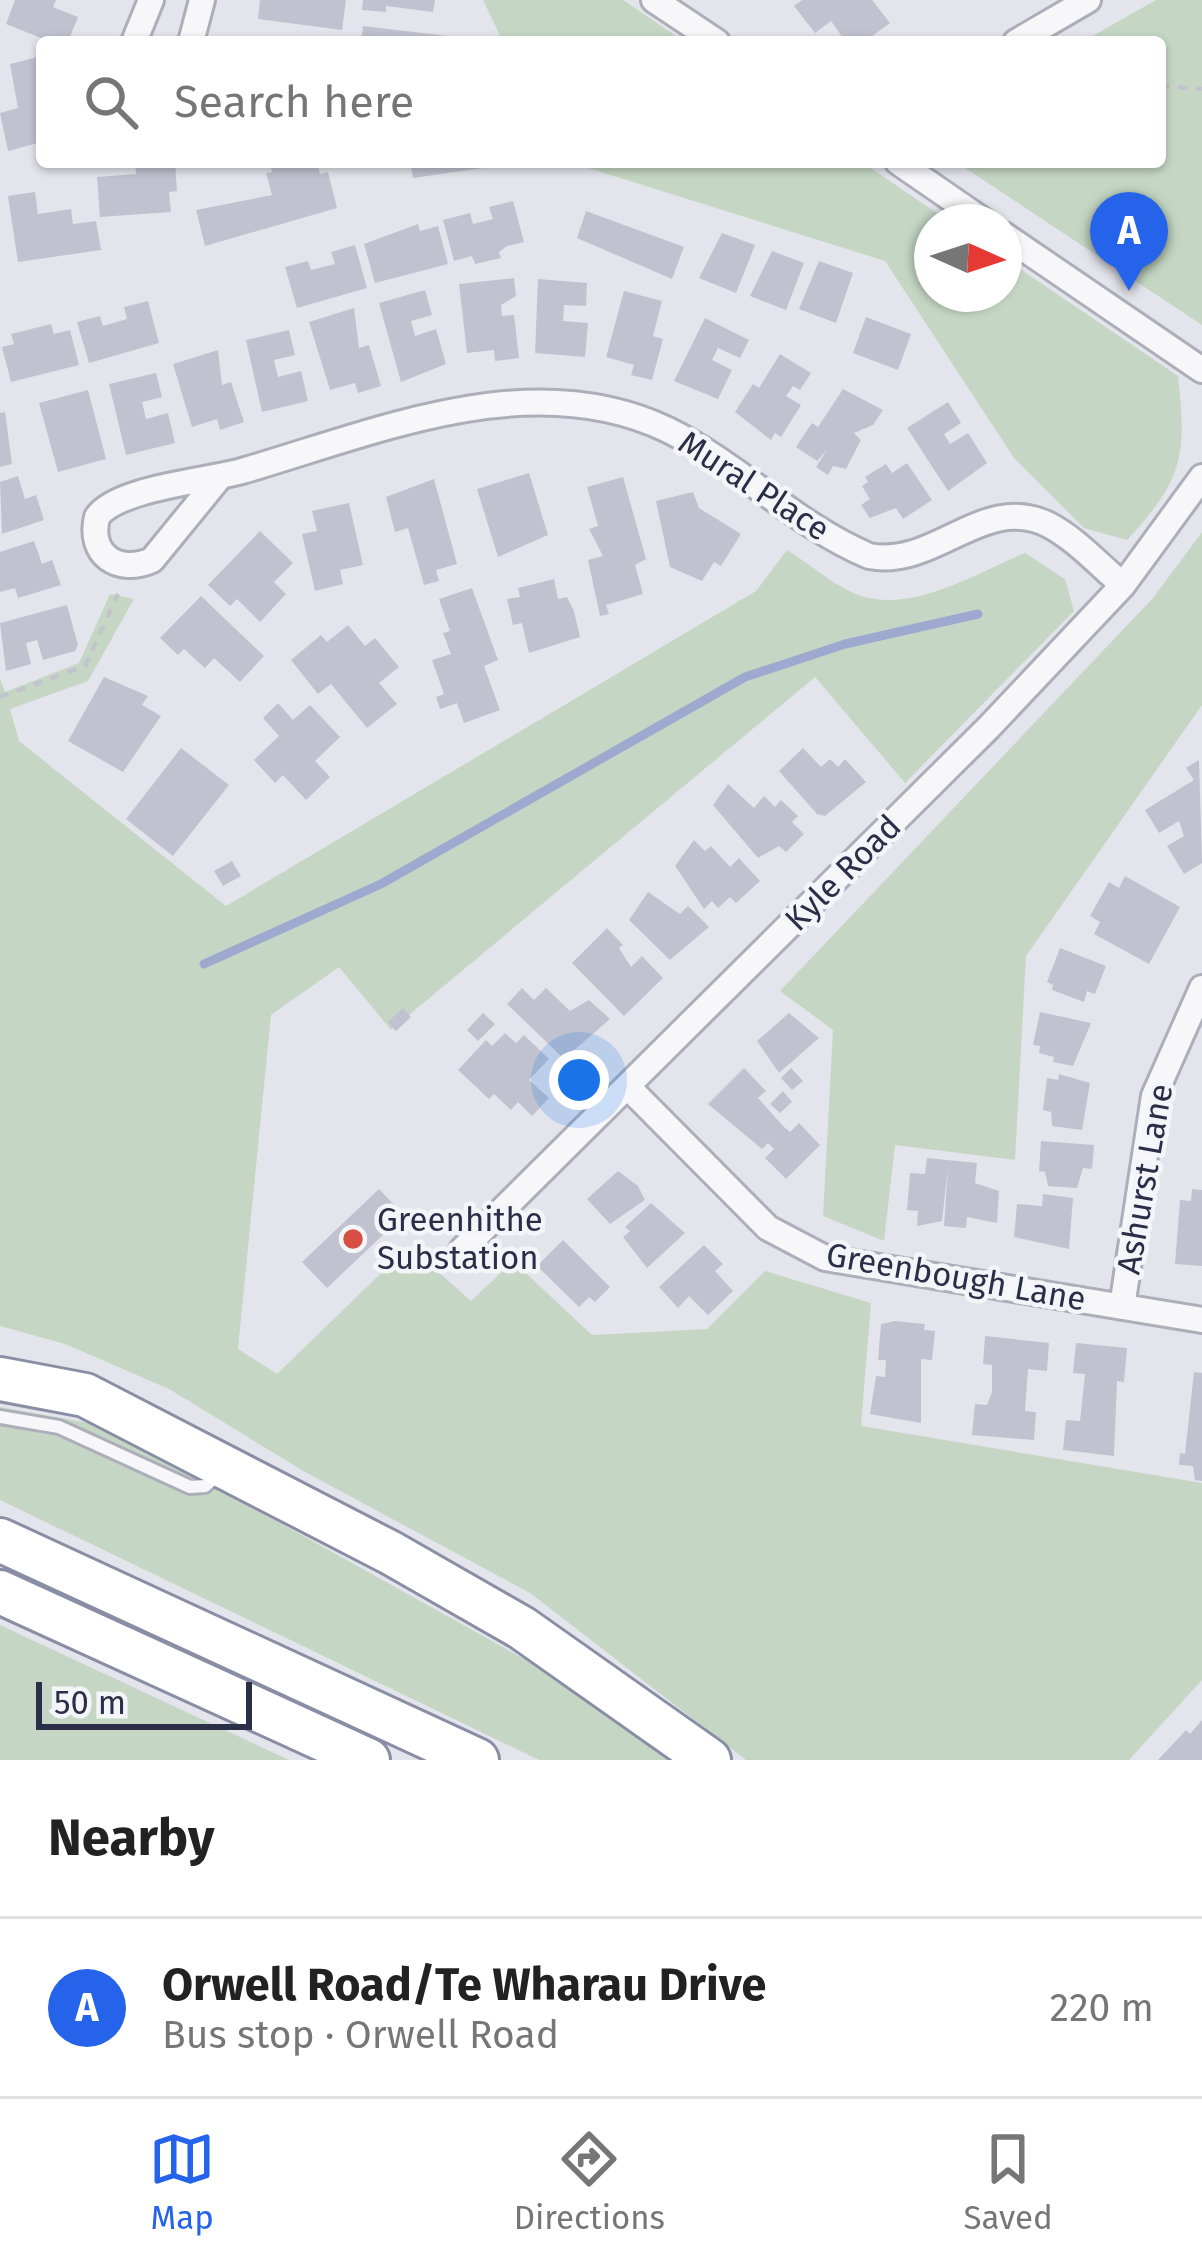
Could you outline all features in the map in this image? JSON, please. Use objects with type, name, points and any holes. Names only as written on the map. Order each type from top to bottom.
[{"type":"highway","points":[[2,1388],[85,1396],[391,1552],[522,1628],[709,1760]]},
{"type":"highway","points":[[0,1540],[477,1760]]},
{"type":"highway","points":[[0,1592],[368,1760]]},
{"type":"street","points":[[136,36],[151,0]]},
{"type":"street","points":[[193,36],[202,0]]},
{"type":"street","points":[[654,0],[708,36]]},
{"type":"street","points":[[1026,36],[1088,0]]},
{"type":"street","points":[[907,168],[959,204]]},
{"type":"street","points":[[1022,247],[1202,370]]},
{"type":"street","name":"Mural Place","points":[[219,478],[152,560],[121,565],[97,546],[97,517],[111,503],[219,478],[458,409],[563,403],[617,412],[665,429],[869,556],[890,560],[917,555],[981,523],[1005,515],[1026,516],[1052,526],[1123,585]]},
{"type":"street","name":"Kyle Road","points":[[462,1250],[629,1088],[1123,585],[1202,477]]},
{"type":"street","name":"Ashurst Lane","points":[[1123,1307],[1154,1096],[1175,1039],[1202,988]]},
{"type":"street","name":"Greenbough Lane","points":[[629,1088],[769,1228],[825,1258],[1202,1320]]},
{"type":"path","points":[[1166,86],[1202,89]]},
{"type":"path","points":[[0,697],[82,669],[118,594]]},
{"type":"green space","points":[[483,0],[623,0],[676,36],[500,36]]},
{"type":"green space","points":[[1156,0],[1202,0],[1202,325],[965,168],[1166,168],[1166,36],[1093,36]]},
{"type":"green space","points":[[588,168],[871,168],[924,204],[914,204],[914,305],[885,261]]},
{"type":"green space","points":[[1022,270],[1178,376],[1182,427],[1170,483],[1127,540],[1084,528],[1014,458],[918,312],[1022,312]]},
{"type":"green space","points":[[1202,532],[1202,705],[1026,956],[1015,1160],[895,1145],[884,1241],[823,1216],[833,1030],[780,991],[1153,598]]},
{"type":"green space","points":[[787,550],[851,592],[895,600],[940,590],[1025,553],[1065,579],[1074,611],[905,783],[815,677],[391,1030],[339,967],[271,1015],[238,1349],[277,1374],[409,1246],[471,1301],[513,1261],[592,1335],[707,1329],[765,1271],[871,1303],[861,1426],[1202,1483],[1202,1680],[1129,1760],[746,1760],[530,1593],[305,1472],[169,1389],[65,1344],[0,1326],[0,679],[5,692],[79,663],[110,594],[134,599],[88,681],[10,709],[19,741],[226,906],[756,591]]},
{"type":"green space","points":[[0,1407],[106,1426],[571,1685],[670,1760],[539,1760],[0,1500]]},
{"type":"green space","points":[[0,1625],[289,1760],[0,1760]]},
{"type":"building","points":[[15,0],[56,0],[53,7],[78,17],[70,36],[36,36],[6,24]]},
{"type":"building","points":[[260,0],[346,0],[342,30],[258,19]]},
{"type":"building","points":[[363,0],[435,0],[433,12],[386,6],[386,12],[362,10]]},
{"type":"building","points":[[802,0],[872,0],[890,23],[872,36],[842,36],[831,21],[815,33],[794,6]]},
{"type":"building","points":[[363,26],[448,36],[362,36]]},
{"type":"building","points":[[36,58],[36,144],[8,151],[0,113],[18,108],[10,64]]},
{"type":"building","points":[[136,168],[175,168],[177,191],[169,192],[171,212],[100,217],[97,177],[136,174]]},
{"type":"building","points":[[271,168],[328,172],[337,208],[205,246],[196,210],[272,195],[266,173]]},
{"type":"building","points":[[411,168],[483,168],[413,178]]},
{"type":"building","points":[[35,192],[38,214],[71,209],[73,224],[96,221],[101,250],[18,262],[8,196]]},
{"type":"building","points":[[513,201],[524,242],[507,246],[499,252],[501,258],[475,264],[472,256],[454,261],[443,220],[470,213],[473,224],[493,219],[489,207]]},
{"type":"building","points":[[586,211],[684,247],[672,279],[577,238]]},
{"type":"building","points":[[418,224],[420,231],[438,226],[448,264],[375,283],[364,244]]},
{"type":"building","points":[[722,233],[755,245],[736,293],[699,278]]},
{"type":"building","points":[[355,245],[367,288],[297,308],[285,267],[308,261],[311,270],[335,264],[331,252]]},
{"type":"building","points":[[772,251],[804,263],[786,310],[750,296]]},
{"type":"building","points":[[819,261],[853,273],[836,323],[799,309]]},
{"type":"building","points":[[514,278],[516,296],[501,305],[502,316],[514,315],[519,358],[495,361],[494,350],[467,353],[459,284]]},
{"type":"building","points":[[538,279],[587,283],[586,306],[564,305],[563,321],[588,323],[585,357],[535,353]]},
{"type":"building","points":[[425,290],[432,315],[411,321],[415,336],[436,329],[446,364],[401,382],[379,303]]},
{"type":"building","points":[[624,291],[662,301],[653,336],[663,339],[652,380],[631,375],[634,365],[606,357]]},
{"type":"building","points":[[148,301],[159,343],[89,363],[77,322],[100,316],[103,326],[127,319],[124,307]]},
{"type":"building","points":[[354,308],[359,348],[369,345],[381,386],[358,393],[355,383],[330,390],[309,322]]},
{"type":"building","points":[[866,317],[911,334],[898,370],[853,353]]},
{"type":"building","points":[[705,318],[749,340],[740,358],[718,348],[712,360],[732,370],[718,399],[674,381]]},
{"type":"building","points":[[51,324],[54,334],[70,330],[79,365],[11,382],[2,347],[14,344],[11,334]]},
{"type":"building","points":[[289,330],[295,355],[274,360],[278,377],[301,371],[308,401],[262,412],[246,340]]},
{"type":"building","points":[[218,350],[222,385],[231,382],[244,422],[220,430],[217,419],[192,427],[173,364]]},
{"type":"building","points":[[780,354],[811,373],[800,390],[793,386],[786,396],[801,405],[781,437],[775,433],[771,440],[735,412],[753,384],[759,388]]},
{"type":"building","points":[[156,373],[162,397],[142,402],[146,419],[168,413],[175,443],[126,455],[109,384]]},
{"type":"building","points":[[843,389],[883,410],[873,425],[854,433],[861,440],[846,469],[833,466],[828,475],[816,467],[827,450],[817,461],[796,447],[812,423],[818,427]]},
{"type":"building","points":[[88,390],[106,459],[58,472],[39,403]]},
{"type":"building","points":[[948,402],[961,423],[944,434],[950,444],[968,433],[987,463],[948,491],[907,428]]},
{"type":"building","points":[[5,412],[12,464],[0,467],[0,413]]},
{"type":"building","points":[[907,463],[932,500],[903,519],[896,508],[870,518],[861,505],[870,499],[862,486],[868,482],[865,477],[886,464],[892,473]]},
{"type":"building","points":[[529,473],[548,535],[498,557],[477,489]]},
{"type":"building","points":[[18,476],[25,499],[36,495],[44,520],[2,534],[0,482]]},
{"type":"building","points":[[623,477],[646,559],[635,565],[643,594],[606,605],[609,614],[600,616],[588,560],[603,556],[589,529],[598,526],[587,487]]},
{"type":"building","points":[[434,479],[457,564],[436,570],[439,581],[424,585],[408,528],[395,532],[386,497]]},
{"type":"building","points":[[693,492],[699,508],[741,534],[721,566],[714,562],[702,581],[670,567],[656,501]]},
{"type":"building","points":[[349,503],[363,565],[340,570],[343,584],[315,591],[302,534],[317,531],[312,511]]},
{"type":"building","points":[[260,531],[293,563],[274,582],[286,594],[260,622],[237,599],[230,606],[208,585]]},
{"type":"building","points":[[34,541],[42,564],[52,560],[61,585],[18,598],[15,588],[0,592],[0,552]]},
{"type":"building","points":[[554,579],[558,599],[567,597],[574,611],[580,637],[529,653],[522,623],[513,625],[507,599],[520,597],[518,588]]},
{"type":"building","points":[[472,588],[498,660],[484,666],[500,710],[464,723],[457,703],[440,709],[436,697],[444,694],[432,660],[451,654],[443,633],[450,631],[439,599]]},
{"type":"building","points":[[201,596],[264,656],[240,682],[214,658],[205,668],[184,649],[178,655],[160,638]]},
{"type":"building","points":[[67,605],[78,645],[75,651],[43,660],[37,640],[26,643],[31,664],[6,671],[0,623]]},
{"type":"building","points":[[348,625],[365,646],[375,638],[399,667],[379,683],[397,704],[367,728],[331,684],[318,694],[291,660],[321,635],[327,642]]},
{"type":"building","points":[[104,677],[148,696],[142,705],[161,716],[123,772],[68,741]]},
{"type":"building","points":[[278,703],[293,720],[310,705],[340,737],[315,761],[330,777],[306,800],[283,775],[275,783],[254,760],[279,736],[263,718]]},
{"type":"building","points":[[181,748],[229,785],[173,856],[126,819]]},
{"type":"building","points":[[803,748],[821,767],[830,759],[838,767],[845,759],[866,782],[825,816],[817,814],[779,771]]},
{"type":"building","points":[[1199,760],[1202,863],[1184,874],[1167,846],[1184,836],[1179,821],[1159,833],[1145,810],[1194,780],[1186,768]]},
{"type":"building","points":[[728,784],[754,808],[764,796],[775,807],[781,800],[798,816],[792,822],[804,834],[786,852],[779,846],[758,858],[713,805]]},
{"type":"building","points":[[694,840],[705,851],[711,846],[730,867],[739,858],[760,881],[736,903],[730,897],[718,908],[712,901],[704,909],[675,866]]},
{"type":"building","points":[[232,861],[241,876],[223,886],[214,871]]},
{"type":"building","points":[[1125,876],[1180,907],[1149,964],[1094,934],[1100,922],[1090,916],[1109,882],[1119,888]]},
{"type":"building","points":[[648,892],[680,914],[688,906],[709,927],[670,960],[629,920]]},
{"type":"building","points":[[607,928],[623,945],[619,948],[631,967],[642,956],[663,978],[624,1016],[572,963]]},
{"type":"building","points":[[1060,948],[1106,966],[1095,994],[1087,991],[1084,1002],[1052,990],[1047,982]]},
{"type":"building","points":[[522,988],[534,1000],[546,988],[570,1011],[589,1000],[610,1019],[564,1059],[507,1004]]},
{"type":"building","points":[[403,1008],[411,1017],[396,1031],[388,1022]]},
{"type":"building","points":[[1040,1012],[1091,1023],[1073,1066],[1053,1062],[1054,1057],[1039,1053],[1040,1046],[1033,1045]]},
{"type":"building","points":[[483,1013],[495,1024],[478,1041],[467,1030]]},
{"type":"building","points":[[789,1013],[819,1038],[779,1073],[757,1041]]},
{"type":"building","points":[[505,1033],[516,1043],[524,1035],[549,1059],[529,1080],[549,1098],[532,1116],[518,1102],[511,1110],[494,1094],[489,1099],[458,1070],[486,1040],[492,1046]]},
{"type":"building","points":[[744,1068],[766,1091],[758,1098],[783,1126],[790,1132],[799,1123],[820,1145],[786,1179],[765,1158],[774,1149],[768,1143],[762,1149],[708,1104]]},
{"type":"building","points":[[791,1068],[803,1081],[792,1090],[781,1078]]},
{"type":"building","points":[[1059,1074],[1090,1083],[1082,1130],[1052,1126],[1051,1112],[1043,1110],[1047,1078],[1058,1080]]},
{"type":"building","points":[[783,1091],[792,1102],[780,1113],[770,1104]]},
{"type":"building","points":[[1041,1141],[1094,1145],[1092,1169],[1083,1168],[1077,1188],[1048,1186],[1045,1172],[1039,1171]]},
{"type":"building","points":[[927,1158],[977,1163],[975,1183],[999,1191],[997,1223],[967,1217],[966,1228],[944,1226],[948,1167],[942,1221],[917,1226],[918,1211],[907,1210],[910,1173],[925,1174]]},
{"type":"building","points":[[618,1171],[638,1186],[645,1200],[610,1224],[587,1199]]},
{"type":"building","name":"Greenhithe Substation","points":[[379,1189],[404,1215],[327,1288],[302,1262]]},
{"type":"building","points":[[1192,1189],[1202,1190],[1202,1266],[1175,1264],[1180,1200],[1191,1201]]},
{"type":"building","points":[[1043,1194],[1073,1198],[1069,1249],[1014,1237],[1017,1204],[1042,1206]]},
{"type":"building","points":[[651,1203],[685,1233],[647,1268],[623,1237],[630,1231],[625,1227]]},
{"type":"building","points":[[563,1240],[610,1287],[595,1302],[589,1297],[579,1307],[537,1266]]},
{"type":"building","points":[[704,1245],[723,1264],[715,1271],[733,1291],[708,1315],[689,1296],[678,1308],[659,1287]]},
{"type":"building","points":[[881,1324],[925,1324],[924,1330],[935,1331],[932,1360],[921,1359],[921,1423],[870,1414],[876,1376],[885,1377],[886,1360],[878,1360]]},
{"type":"building","points":[[985,1336],[1049,1343],[1047,1371],[1028,1369],[1025,1411],[1036,1412],[1034,1440],[972,1435],[975,1404],[987,1405],[992,1392],[992,1365],[983,1364]]},
{"type":"building","points":[[1076,1343],[1127,1348],[1124,1382],[1117,1381],[1114,1456],[1063,1450],[1066,1420],[1080,1421],[1085,1374],[1073,1373]]},
{"type":"building","points":[[1194,1372],[1202,1373],[1202,1481],[1195,1480],[1193,1466],[1179,1465],[1180,1453],[1185,1454]]},
{"type":"building","points":[[1202,1720],[1202,1760],[1158,1760],[1186,1730],[1190,1734]]},
{"type":"waterway","points":[[204,964],[381,884],[745,677],[845,644],[978,614]]},
{"type":"place","name":"Orwell Road/Te Wharau Drive","points":[[1129,291]]},
{"type":"place","name":"Greenhithe Substation","points":[[353,1239]]}]
